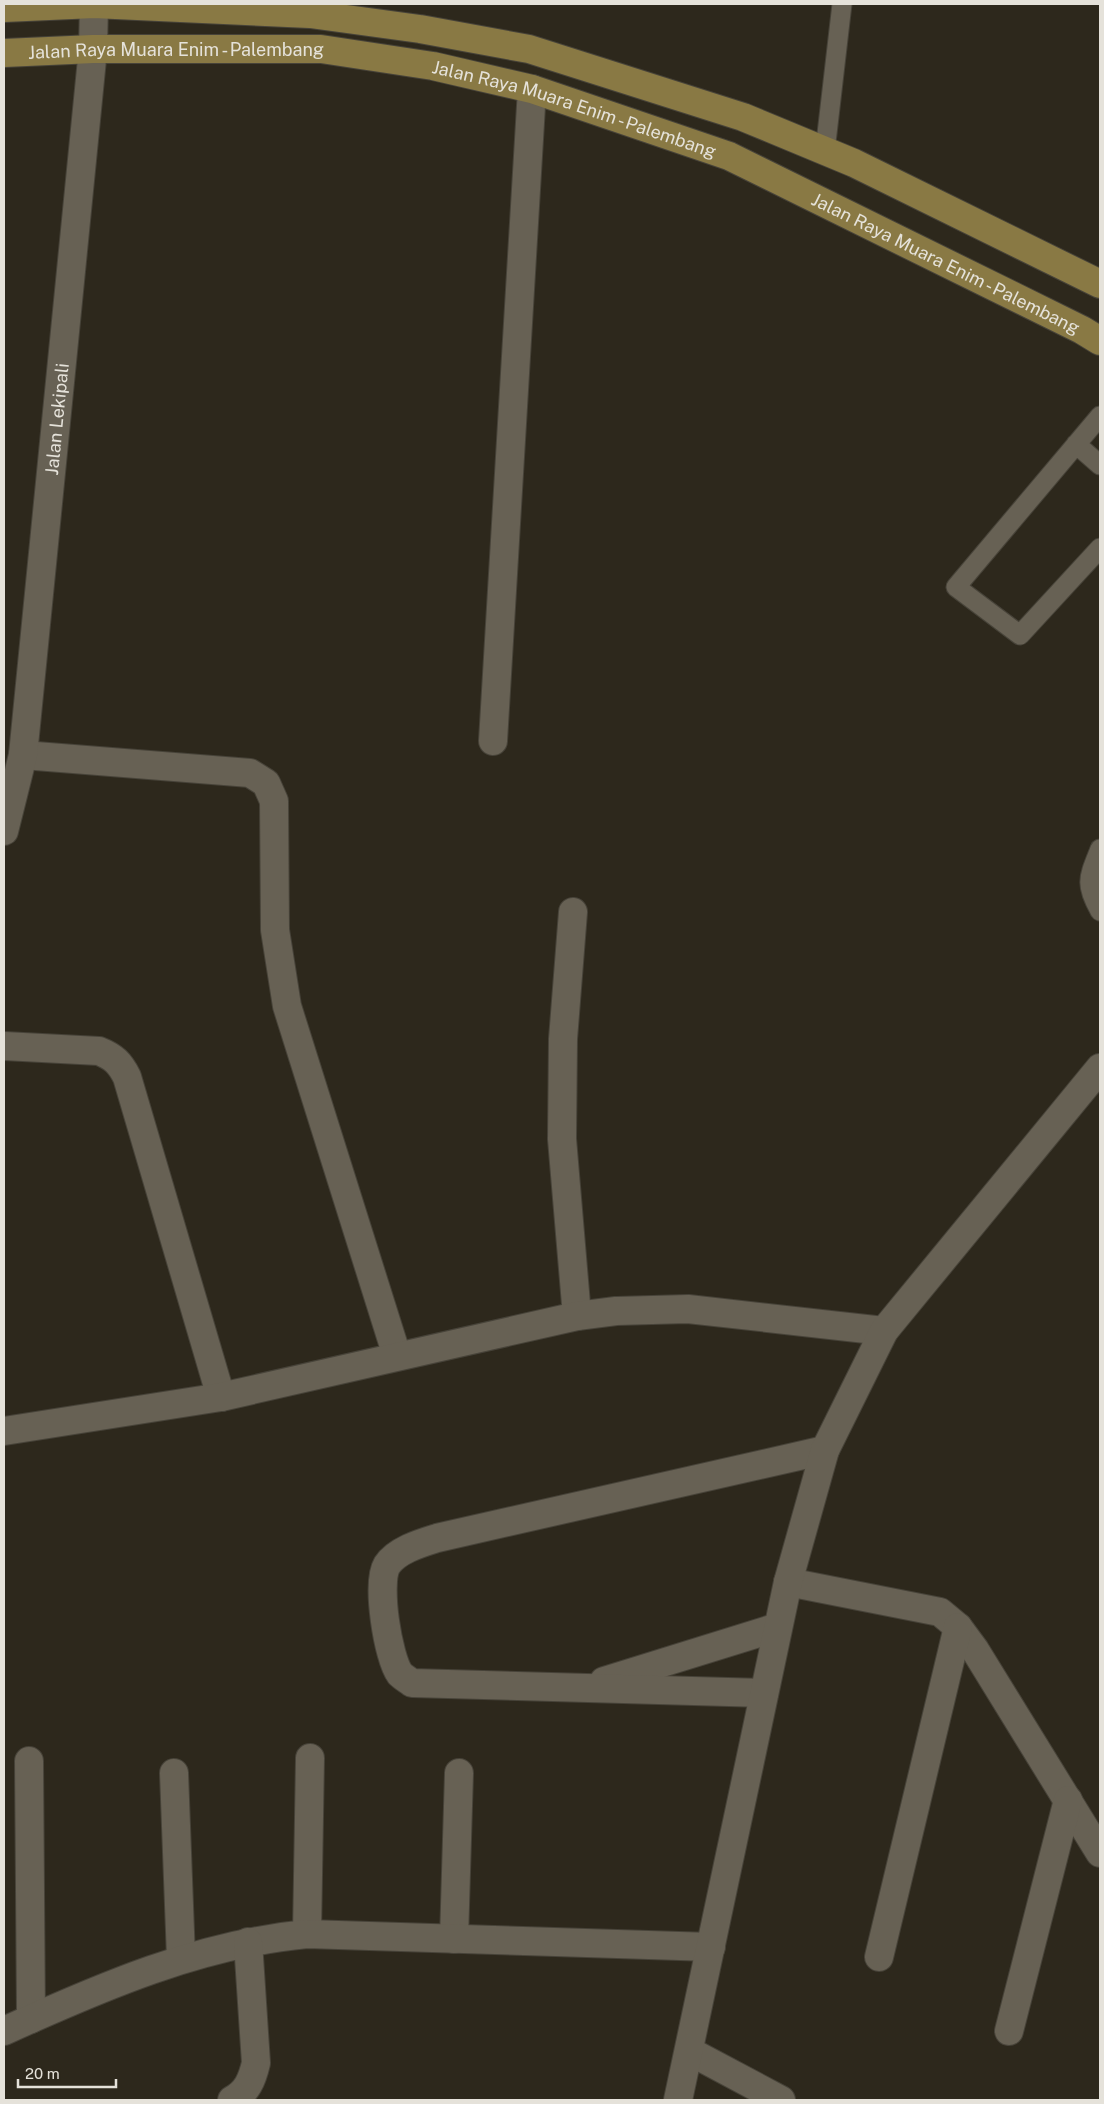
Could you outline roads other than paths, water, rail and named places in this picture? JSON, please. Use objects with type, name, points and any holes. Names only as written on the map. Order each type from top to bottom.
[{"type":"main road","name":"Jalan Raya Muara Enim - Palembang","points":[[4,8],[94,4],[310,14],[420,29],[529,49],[744,116],[952,211],[1100,284]]},
{"type":"main road","name":"Jalan Raya Muara Enim - Palembang","points":[[4,53],[93,48],[321,49],[433,66],[532,89],[729,156],[1082,330],[1100,341]]},
{"type":"street","name":"Jalan Lekipali","points":[[4,831],[23,755],[93,48],[94,4]]},
{"type":"street","points":[[493,741],[532,89]]},
{"type":"street","points":[[23,755],[250,773],[266,783],[274,801],[275,930],[287,1006],[396,1356]]},
{"type":"street","points":[[573,912],[563,1039],[562,1139],[577,1316]]},
{"type":"street","points":[[4,1046],[99,1051],[112,1056],[121,1065],[127,1077],[221,1397]]},
{"type":"street","points":[[678,2100],[788,1582],[825,1450],[884,1331],[1100,1068]]},
{"type":"street","points":[[4,1431],[221,1397],[577,1316],[616,1311],[688,1309],[884,1331]]},
{"type":"street","points":[[764,1693],[412,1683],[400,1674],[393,1659],[385,1621],[383,1583],[387,1565],[408,1548],[437,1538],[825,1450]]},
{"type":"street","points":[[788,1582],[940,1612],[958,1627],[1100,1853]]},
{"type":"street","points":[[584,1688],[778,1627]]},
{"type":"street","points":[[879,1957],[958,1627]]},
{"type":"street","points":[[307,1934],[310,1758]]},
{"type":"street","points":[[29,1761],[31,2019]]},
{"type":"street","points":[[174,1773],[181,1958]]},
{"type":"street","points":[[454,1939],[459,1773]]},
{"type":"street","points":[[1009,2032],[1068,1800]]},
{"type":"street","points":[[4,2031],[181,1958],[248,1942],[307,1934],[711,1947]]},
{"type":"street","points":[[232,2100],[240,2096],[252,2081],[256,2064],[248,1942]]},
{"type":"street","points":[[689,2051],[781,2100]]},
{"type":"lane","points":[[825,152],[842,4]]},
{"type":"lane","points":[[1100,416],[956,587],[1020,635],[1100,548]]},
{"type":"lane","points":[[1076,444],[1100,465]]},
{"type":"lane","points":[[1100,849],[1088,887],[1100,911]]}]
